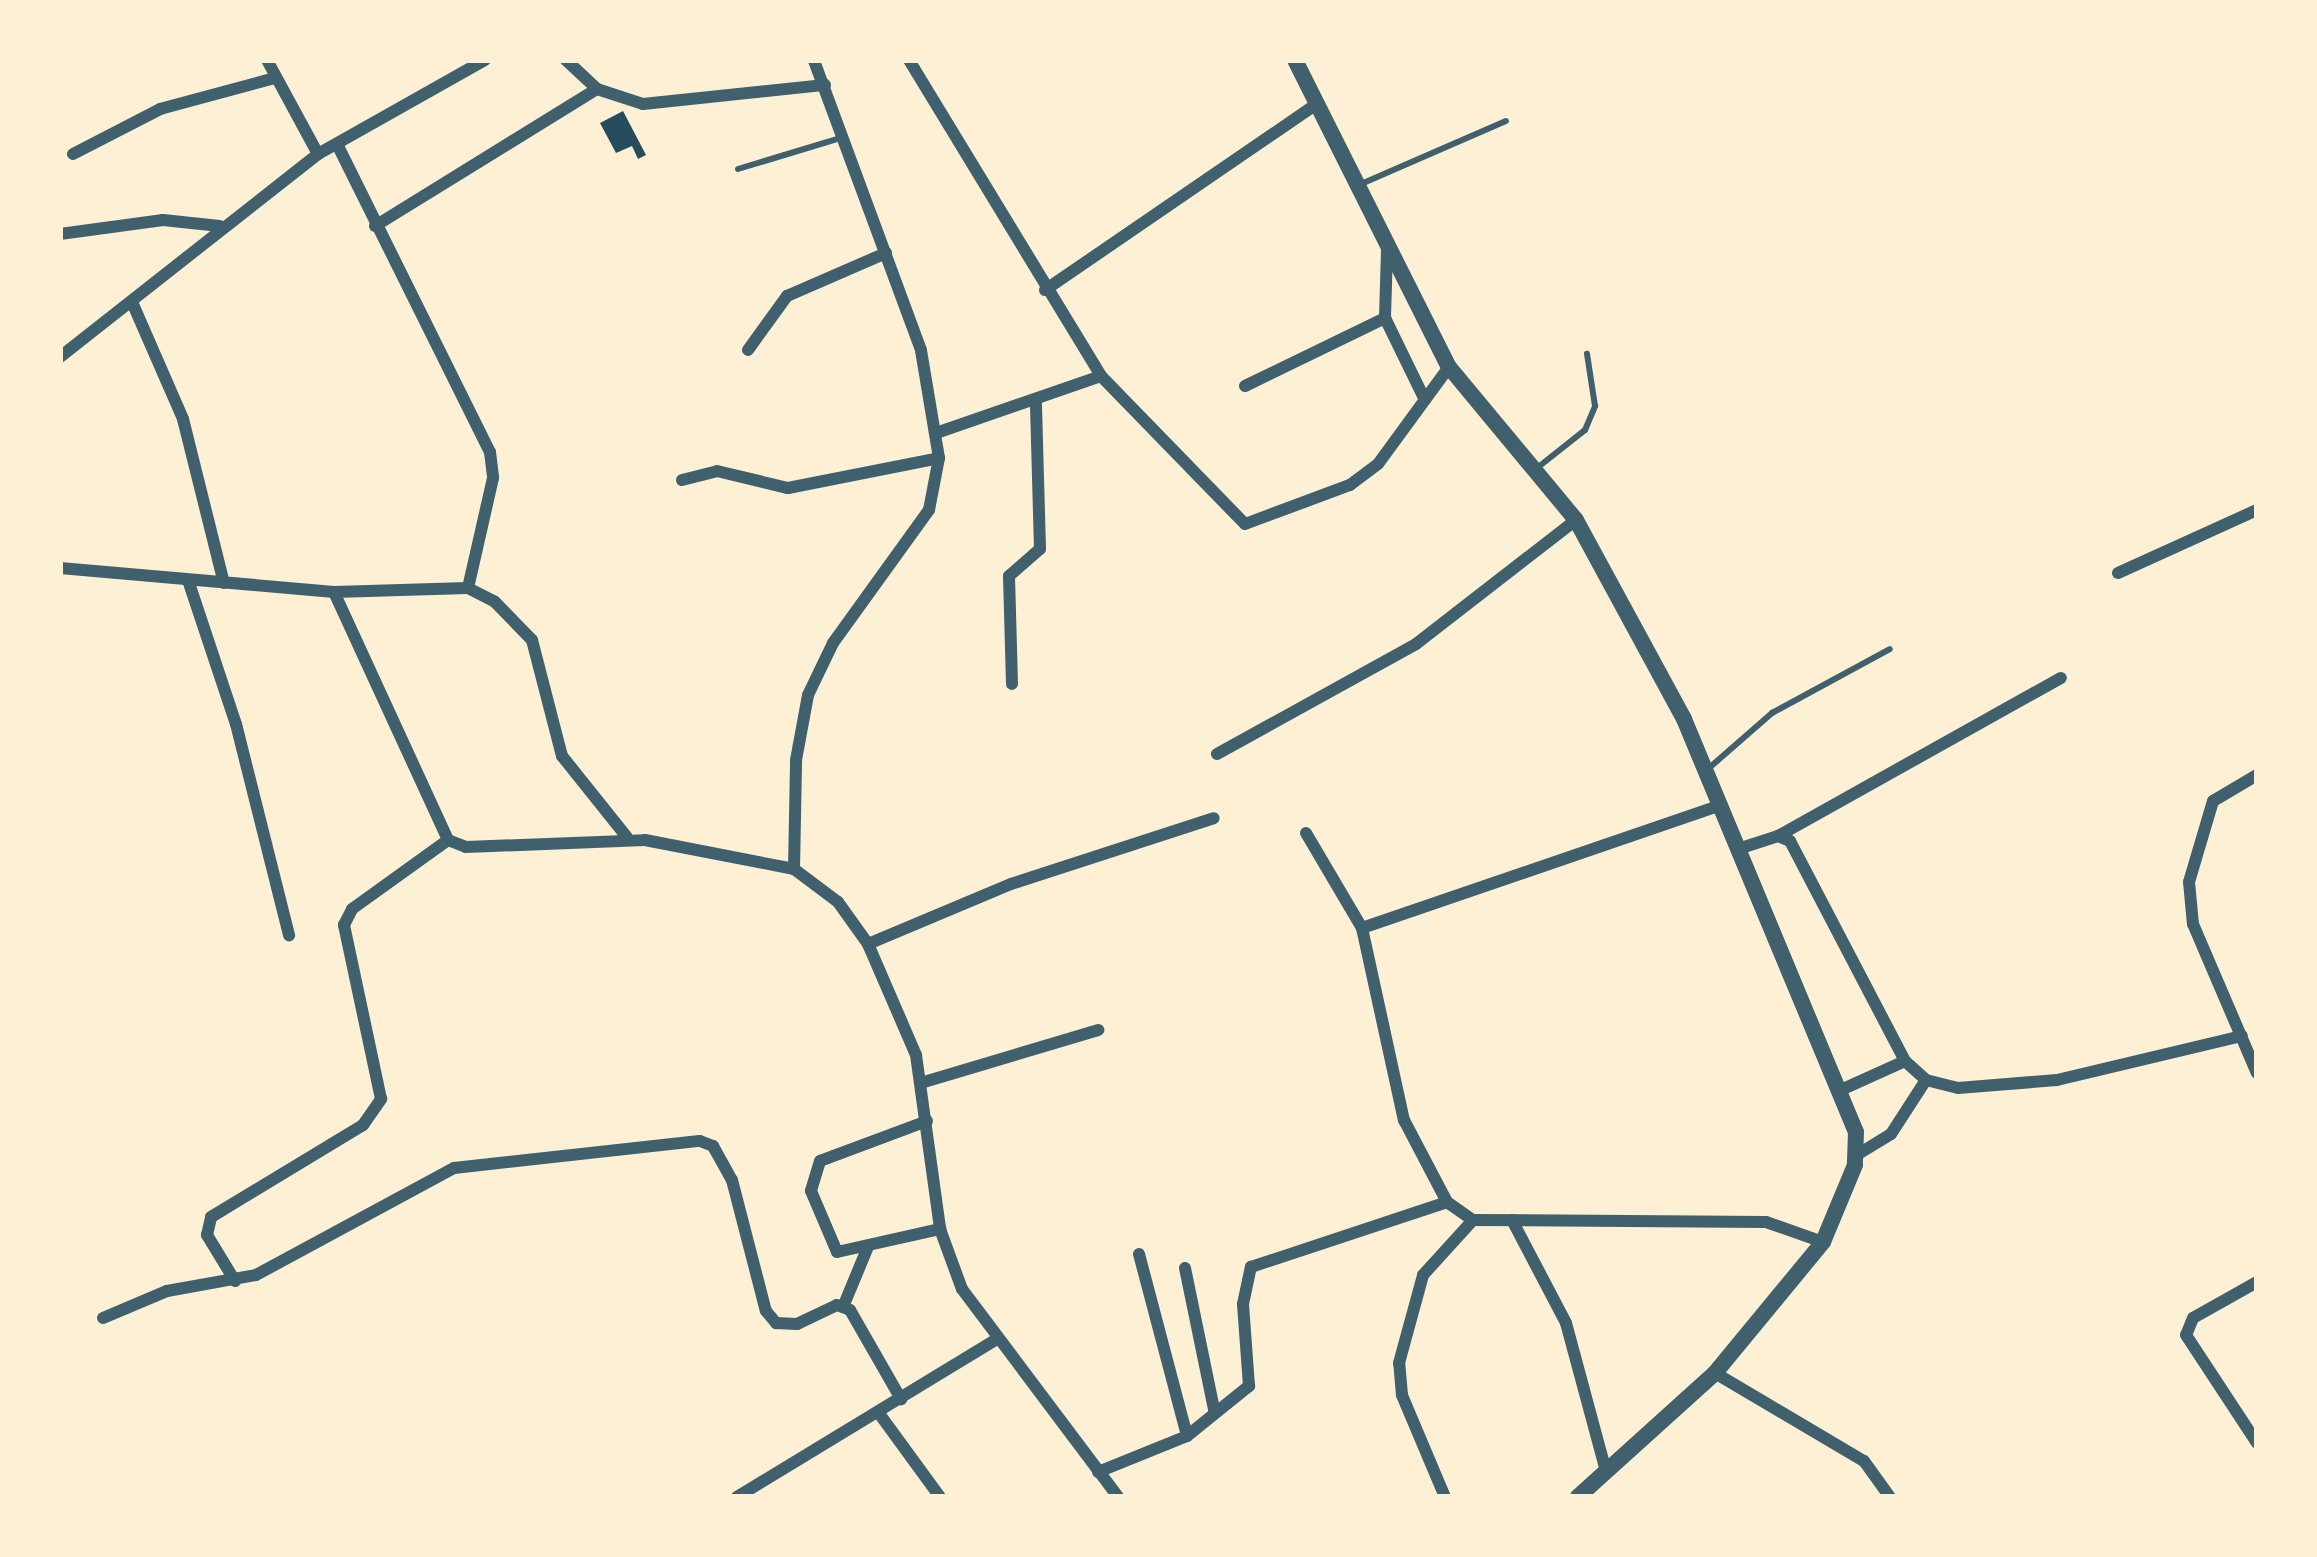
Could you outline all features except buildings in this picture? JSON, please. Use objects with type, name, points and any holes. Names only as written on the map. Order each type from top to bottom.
[{"type":"street","points":[[267,60],[318,154]]},
{"type":"street","points":[[60,357],[220,226],[318,154],[485,60]]},
{"type":"street","points":[[566,60],[616,100],[664,104],[825,85]]},
{"type":"street","points":[[794,869],[796,760],[808,695],[833,643],[929,510],[939,458],[939,432],[921,350],[814,60]]},
{"type":"street","points":[[909,60],[1101,376],[1245,524],[1350,485],[1378,464],[1449,367]]},
{"type":"street","points":[[1295,60],[1449,367],[1576,520],[1707,771],[1844,1089],[1855,1156],[1823,1242],[1715,1372],[1578,1497]]},
{"type":"street","points":[[73,154],[160,109],[275,78]]},
{"type":"street","points":[[375,226],[597,89]]},
{"type":"street","points":[[1045,290],[1317,104]]},
{"type":"street","points":[[337,144],[490,452],[493,478],[468,588]]},
{"type":"street","points":[[60,234],[163,220],[220,226]]},
{"type":"street","points":[[1388,250],[1385,318],[1425,400]]},
{"type":"street","points":[[748,350],[787,296],[886,253]]},
{"type":"street","points":[[132,302],[183,418],[224,583]]},
{"type":"street","points":[[1245,386],[1385,318]]},
{"type":"street","points":[[939,432],[1036,404],[1101,376]]},
{"type":"street","points":[[1012,684],[1009,576],[1040,549],[1036,404]]},
{"type":"street","points":[[682,480],[717,471],[788,488],[939,458]]},
{"type":"street","points":[[2118,573],[2257,510]]},
{"type":"street","points":[[1216,754],[1416,644],[1576,520]]},
{"type":"street","points":[[60,568],[334,592],[468,588],[495,602],[532,640],[562,756],[627,837]]},
{"type":"street","points":[[188,580],[236,724],[290,935]]},
{"type":"street","points":[[334,592],[448,840]]},
{"type":"street","points":[[1741,848],[1778,836],[2061,678]]},
{"type":"street","points":[[2257,775],[2213,801],[2189,882],[2193,924],[2257,1073]]},
{"type":"street","points":[[1362,928],[1722,805]]},
{"type":"street","points":[[868,944],[1011,884],[1214,818]]},
{"type":"street","points":[[1306,833],[1362,928],[1404,1120],[1447,1202],[1473,1220],[1766,1222],[1823,1242]]},
{"type":"street","points":[[1778,836],[1801,858],[1905,1060],[1927,1080],[1958,1088],[2057,1080],[2242,1036]]},
{"type":"street","points":[[236,1281],[207,1235],[211,1217],[363,1125],[381,1099],[344,925],[352,908],[448,840],[512,847],[627,837],[794,869],[820,882],[868,944],[924,1082],[940,1229],[962,1289],[1118,1497]]},
{"type":"street","points":[[924,1082],[1099,1030]]},
{"type":"street","points":[[1844,1089],[1905,1060]]},
{"type":"street","points":[[1855,1156],[1891,1134],[1927,1080]]},
{"type":"street","points":[[927,1121],[811,1170],[828,1241],[837,1252],[867,1249],[940,1229]]},
{"type":"street","points":[[103,1318],[167,1291],[236,1281],[470,1163],[700,1141],[713,1146],[732,1180],[766,1311],[776,1323],[797,1324],[843,1307],[867,1249]]},
{"type":"street","points":[[1098,1472],[1186,1436],[1214,1409],[1249,1386],[1243,1304],[1251,1267],[1447,1202]]},
{"type":"street","points":[[1445,1497],[1402,1395],[1399,1364],[1417,1287],[1473,1220]]},
{"type":"street","points":[[1512,1220],[1566,1324],[1606,1472]]},
{"type":"street","points":[[1138,1254],[1186,1436]]},
{"type":"street","points":[[1186,1268],[1214,1409]]},
{"type":"street","points":[[2257,1282],[2193,1318],[2186,1335],[2257,1443]]},
{"type":"street","points":[[843,1307],[901,1399]]},
{"type":"street","points":[[736,1497],[998,1339]]},
{"type":"street","points":[[1715,1372],[1864,1461],[1889,1497]]},
{"type":"street","points":[[878,1412],[940,1497]]},
{"type":"lane","points":[[1356,186],[1506,121]]},
{"type":"lane","points":[[738,170],[844,137]]},
{"type":"lane","points":[[1537,469],[1585,430],[1595,406],[1587,354]]},
{"type":"lane","points":[[1707,771],[1772,713],[1890,649]]}]
